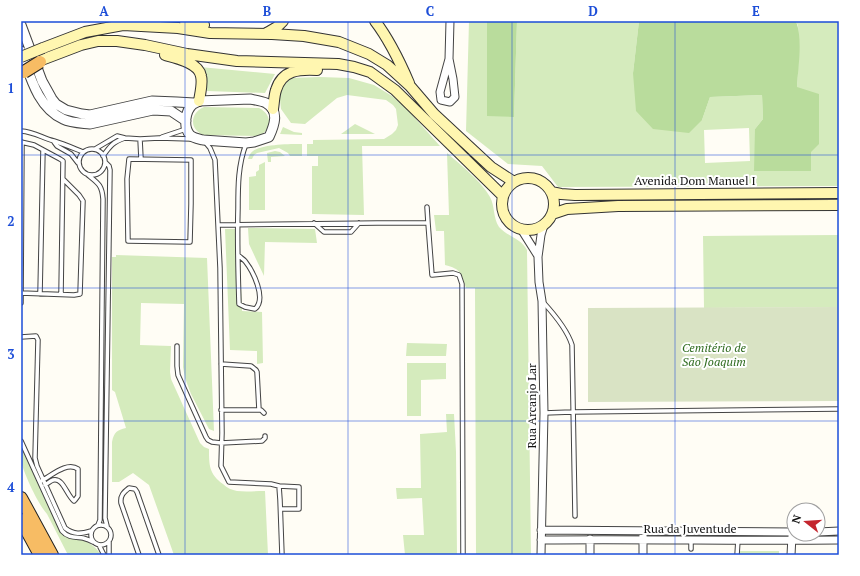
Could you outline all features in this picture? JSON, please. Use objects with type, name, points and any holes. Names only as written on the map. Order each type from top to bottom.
[{"type":"highway","points":[[22,71],[42,57]]},
{"type":"highway","points":[[21,498],[52,555]]},
{"type":"highway","points":[[21,520],[40,555]]},
{"type":"main road","points":[[186,21],[239,33]]},
{"type":"main road","points":[[265,34],[277,27],[283,21]]},
{"type":"main road","points":[[375,21],[402,66],[410,86]]},
{"type":"main road","points":[[42,57],[85,32],[123,25],[178,28],[210,33],[304,36],[339,42],[369,54],[387,65],[410,86],[434,114],[491,167],[514,182]]},
{"type":"main road","points":[[21,57],[42,57],[98,41],[117,41],[187,54],[237,61],[338,64],[354,67],[370,72],[395,90],[503,196]]},
{"type":"main road","points":[[145,45],[148,51],[170,56],[193,65],[200,71],[202,82],[196,102]]},
{"type":"main road","points":[[273,109],[275,92],[278,84],[281,79],[289,73],[300,70],[346,71],[361,73],[370,72]]},
{"type":"main road","points":[[522,178],[539,180],[546,185],[551,192],[553,199],[552,214],[538,227],[522,229],[508,220],[502,204],[503,196],[506,190],[514,182],[522,178]]},
{"type":"main road","name":"Avenida Dom Manuel I","points":[[551,192],[574,195],[839,193]]},
{"type":"main road","name":"Avenida Dom Manuel I","points":[[552,214],[567,209],[618,206],[839,205]]},
{"type":"street","points":[[449,59],[440,92],[442,100],[450,102],[455,97],[449,59],[450,21]]},
{"type":"street","points":[[21,25],[42,81],[56,104],[66,110],[90,115],[152,101],[196,102],[250,99],[266,103],[273,109],[275,121],[269,138],[246,143],[200,140],[190,135],[186,125],[171,111],[153,110],[90,124],[80,123],[62,118],[44,104],[33,85],[21,51]]},
{"type":"street","points":[[186,125],[187,114],[196,102]]},
{"type":"street","name":"Rua Arcanjo Lar","points":[[541,555],[544,413],[542,301],[539,282],[538,257],[541,234],[545,222]]},
{"type":"street","points":[[522,229],[538,257]]},
{"type":"street","name":"Rua da Juventude","points":[[541,530],[786,532]]},
{"type":"street","points":[[643,530],[643,555]]},
{"type":"street","points":[[826,532],[839,531]]},
{"type":"street","points":[[590,539],[590,555]]},
{"type":"street","name":"Rua da Juventude","points":[[541,540],[786,540]]},
{"type":"street","name":"Rua da Juventude","points":[[826,540],[839,540]]},
{"type":"street","points":[[791,542],[792,555]]},
{"type":"lane","points":[[159,138],[186,125]]},
{"type":"lane","points":[[21,131],[38,134],[83,152]]},
{"type":"lane","points":[[78,163],[83,152],[95,149],[117,136],[140,139],[159,138],[200,140],[210,148],[215,160],[220,268],[220,466],[229,482],[299,487],[299,509],[281,509]]},
{"type":"lane","points":[[103,156],[112,144],[125,138]]},
{"type":"lane","points":[[140,139],[141,159]]},
{"type":"lane","points":[[53,141],[57,146],[71,154],[81,170],[100,185],[103,193],[100,520],[98,525]]},
{"type":"lane","points":[[21,303],[22,142],[34,145],[63,162],[62,294]]},
{"type":"lane","points":[[238,255],[245,261],[251,270],[258,285],[260,300],[255,309],[239,304],[238,255],[238,224],[239,175],[242,154],[246,143]]},
{"type":"lane","points":[[95,149],[103,156],[110,170],[104,518],[106,526],[112,535],[109,542],[109,555]]},
{"type":"lane","points":[[40,294],[44,150]]},
{"type":"lane","points":[[129,159],[141,159],[191,160],[190,242],[128,241],[127,179],[129,159]]},
{"type":"lane","points":[[88,175],[96,175],[100,173],[103,170],[105,162]]},
{"type":"lane","points":[[21,293],[80,294],[83,201],[63,179]]},
{"type":"lane","points":[[427,207],[432,275],[453,273],[459,275],[462,284],[463,555]]},
{"type":"lane","points":[[314,223],[324,232],[351,232],[359,223]]},
{"type":"lane","points":[[218,224],[428,223]]},
{"type":"lane","points":[[542,301],[561,325],[572,344],[575,516]]},
{"type":"lane","points":[[21,337],[36,336],[38,340],[35,458],[41,481]]},
{"type":"lane","points":[[177,346],[178,375],[208,440],[221,443],[262,441],[265,436]]},
{"type":"lane","points":[[221,364],[251,366],[256,370],[259,410]]},
{"type":"lane","points":[[544,413],[839,409]]},
{"type":"lane","points":[[221,410],[261,410],[264,413]]},
{"type":"lane","points":[[21,441],[65,528],[70,532],[78,534],[91,531],[98,525],[106,526]]},
{"type":"lane","points":[[41,481],[62,468],[75,467],[78,469],[78,496],[74,501],[58,480],[54,480],[44,486]]},
{"type":"lane","points":[[44,486],[64,533],[72,537],[86,538],[103,546],[109,542]]},
{"type":"lane","points":[[279,486],[282,555]]},
{"type":"lane","points":[[139,555],[120,500],[122,493],[130,488],[135,489],[137,492],[159,555]]},
{"type":"lane","points":[[91,531],[90,535],[93,542]]},
{"type":"lane","points":[[691,540],[691,549]]},
{"type":"lane","points":[[737,555],[738,540]]},
{"type":"lane","points":[[99,545],[104,555]]},
{"type":"shaded area","points":[[837,21],[839,21],[839,95],[838,95]]},
{"type":"green space","points":[[469,21],[487,21],[487,116],[514,116],[517,21],[639,21],[633,73],[702,120],[710,97],[762,95],[763,119],[755,129],[810,171],[811,152],[797,87],[799,50],[798,26],[796,21],[837,21],[839,186],[558,187],[542,166],[508,164],[466,131]],"holes":[[[749,128],[750,161],[705,163],[704,130]]]},
{"type":"green space","points":[[487,21],[517,21],[514,117],[487,116]]},
{"type":"green space","points":[[639,21],[796,21],[800,45],[797,87],[819,94],[819,144],[811,152],[811,171],[754,171],[755,129],[763,119],[762,95],[710,97],[702,120],[689,133],[653,129],[636,111],[633,73]]},
{"type":"green space","points":[[200,67],[275,74],[265,93],[207,91],[206,78]]},
{"type":"green space","points":[[291,78],[349,78],[374,85],[392,96],[405,107],[440,146],[362,146],[364,215],[312,214],[312,166],[318,166],[318,156],[307,156],[307,144],[313,144],[313,140],[384,139],[396,130],[398,125],[396,109],[386,100],[347,95],[337,98],[305,124],[291,123],[281,109],[279,91]]},
{"type":"green space","points":[[204,107],[259,108],[267,114],[269,118],[268,126],[259,136],[203,135],[195,129],[193,121],[196,113]]},
{"type":"green space","points":[[355,124],[375,134],[341,134]]},
{"type":"green space","points":[[283,127],[294,132],[302,133],[302,135],[280,134]]},
{"type":"green space","points":[[302,144],[302,156],[290,156],[288,153],[279,148],[257,153],[252,159],[248,159],[252,152],[263,147]]},
{"type":"green space","points":[[275,151],[280,152],[285,156],[271,157],[271,162],[268,162],[267,153]]},
{"type":"green space","points":[[447,153],[482,185],[492,201],[499,227],[518,240],[527,250],[531,555],[476,555],[475,288],[466,288],[460,272],[445,265],[444,231],[436,231],[434,215],[449,215]]},
{"type":"green space","points":[[265,162],[265,210],[249,210],[249,177],[256,176],[256,172],[259,170],[259,165]]},
{"type":"green space","points":[[248,228],[315,229],[317,243],[265,242],[264,276],[249,244]]},
{"type":"green space","points":[[225,229],[239,229],[242,311],[262,312],[263,363],[257,364],[257,351],[230,350]]},
{"type":"green space","points":[[839,235],[839,307],[704,308],[703,236]]},
{"type":"green space","points":[[116,255],[207,258],[214,431],[209,429],[191,394],[185,378],[183,367],[184,304],[141,303],[140,345],[171,346],[171,379],[200,443],[209,449],[211,469],[215,477],[226,487],[233,490],[265,491],[268,555],[174,555],[149,485],[133,473],[119,482],[112,482],[112,442],[116,432],[126,428],[115,392],[112,390],[112,257],[116,257]]},
{"type":"green space","name":"Cemitério de São Joaquim","points":[[839,307],[839,401],[588,402],[588,308]]},
{"type":"green space","points":[[407,343],[447,344],[446,356],[406,356]]},
{"type":"green space","points":[[407,363],[446,363],[446,379],[421,380],[421,416],[407,416]]},
{"type":"green space","points":[[446,414],[454,414],[457,555],[405,555],[403,535],[424,535],[422,498],[397,499],[396,488],[421,488],[420,434],[447,432]]},
{"type":"green space","points":[[21,445],[64,534],[89,543],[98,550],[101,555],[68,555],[28,481],[21,461]]},
{"type":"green space","points":[[739,551],[779,551],[779,555],[739,555]]}]
